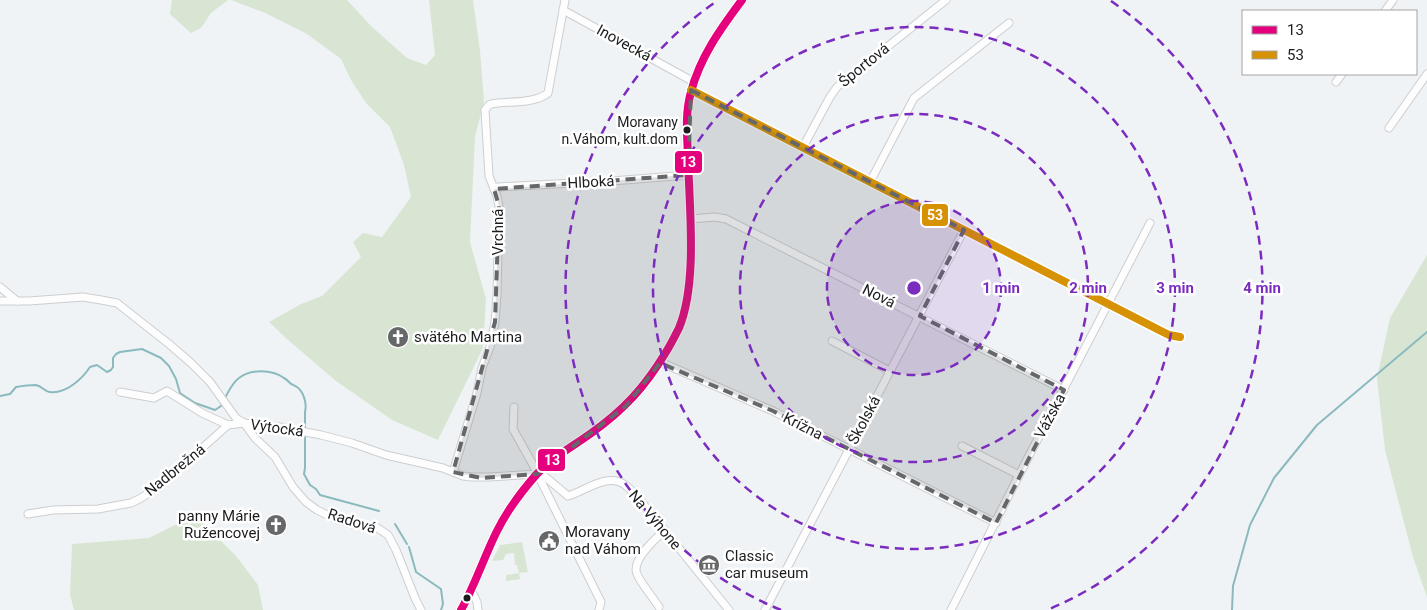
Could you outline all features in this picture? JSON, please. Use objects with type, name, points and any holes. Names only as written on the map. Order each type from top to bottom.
[{"type":"main road","points":[[461,610],[497,530],[517,499],[537,474],[553,460],[590,435],[626,406],[649,379],[678,329],[688,298],[690,271],[687,112],[692,86],[703,59],[717,34],[742,0]]},
{"type":"street","points":[[563,10],[565,0]]},
{"type":"street","name":"Športová","points":[[802,148],[837,87],[946,0]]},
{"type":"street","name":"Inovecká","points":[[563,10],[802,148],[1169,335],[1180,337]]},
{"type":"street","name":"Vrchná","points":[[453,472],[482,368],[490,347],[495,322],[499,206],[489,176],[485,110],[491,104],[532,99],[548,93],[563,10]]},
{"type":"street","points":[[870,182],[914,98],[1009,23]]},
{"type":"street","points":[[1389,128],[1425,82],[1427,74]]},
{"type":"street","points":[[1336,82],[1341,75]]},
{"type":"street","name":"Hlboká","points":[[494,189],[498,187],[688,175]]},
{"type":"street","name":"Nová","points":[[690,219],[726,219],[1064,390]]},
{"type":"street","name":"Vážska","points":[[951,610],[1150,223]]},
{"type":"street","name":"Školská","points":[[765,610],[964,230]]},
{"type":"street","points":[[0,287],[17,301]]},
{"type":"street","name":"Výtocká","points":[[0,301],[83,298],[116,303],[181,353],[210,382],[236,418],[244,423],[312,433],[386,455],[432,465],[463,476],[480,478],[537,474]]},
{"type":"street","points":[[832,341],[890,371]]},
{"type":"street","name":"Krížna","points":[[660,362],[773,411],[996,523]]},
{"type":"street","points":[[120,392],[154,398],[167,391],[202,413],[228,425],[244,423]]},
{"type":"street","points":[[514,407],[513,429],[601,602],[599,610]]},
{"type":"street","name":"Radová","points":[[244,423],[255,438],[275,457],[293,487],[306,502],[338,520],[352,524],[376,526],[388,535],[421,610]]},
{"type":"street","name":"Nadbrežná","points":[[28,514],[53,510],[98,509],[131,503],[162,484],[228,425]]},
{"type":"street","points":[[962,446],[1019,475]]},
{"type":"street","name":"Na Výhone","points":[[537,474],[543,475],[568,496],[600,483],[613,480],[619,481],[628,487],[729,610]]},
{"type":"street","name":"Na Výhone","points":[[659,607],[636,573],[636,565],[645,549],[664,530]]},
{"type":"street","points":[[471,590],[477,602],[478,610]]},
{"type":"highlighted area","points":[[691,90],[964,230],[920,316],[1064,390],[996,523],[773,411],[660,363],[626,406],[537,474],[481,478],[453,472],[495,322],[499,206],[494,189],[688,175]]},
{"type":"green space","points":[[172,0],[228,0],[211,13],[201,28],[191,33],[170,14]]},
{"type":"green space","points":[[231,0],[347,0],[371,26],[407,58],[426,65],[435,55],[429,0],[473,0],[484,102],[475,137],[470,242],[486,299],[483,348],[438,440],[392,420],[336,381],[269,322],[301,304],[322,296],[361,257],[353,242],[363,233],[382,237],[411,197],[404,165],[390,127],[366,103],[351,80],[341,59],[307,34],[263,12]]},
{"type":"green space","points":[[1427,255],[1427,597],[1413,557],[1385,450],[1377,378],[1390,318]]},
{"type":"green space","points":[[195,515],[236,556],[258,585],[263,610],[74,610],[70,595],[72,544],[149,538]]},
{"type":"green space","points":[[522,542],[528,572],[519,573],[517,565],[515,565],[514,553],[506,554],[503,560],[492,561],[500,545]]},
{"type":"green space","points":[[519,573],[520,579],[506,581],[506,575]]},
{"type":"waterway","points":[[1232,610],[1233,586],[1250,525],[1274,478],[1317,425],[1427,332]]},
{"type":"waterway","points":[[0,396],[10,394],[16,387],[29,385],[36,385],[48,392],[62,391],[78,381],[90,367],[97,365],[107,372],[113,367],[113,358],[116,354],[142,349],[161,358],[169,366],[176,379],[180,393],[195,403],[215,410],[223,402]]},
{"type":"waterway","points":[[225,398],[237,380],[249,373],[261,371],[285,378],[301,392],[306,405],[304,474],[310,485],[320,495],[379,511]]},
{"type":"waterway","points":[[395,524],[407,544]]},
{"type":"waterway","points":[[409,547],[416,572],[441,589],[443,604],[441,610]]},
{"type":"transit line","name":"13","points":[[461,610],[497,531],[520,495],[548,463],[602,425],[633,397],[658,365],[679,328],[689,289],[690,267],[691,220],[687,132],[689,100],[695,79],[706,55],[719,32],[742,0]]},
{"type":"transit line","name":"53","points":[[691,90],[1161,331],[1180,337]]},
{"type":"place","name":"Moravany n.Váhom, kult.dom","points":[[687,130]]},
{"type":"place","name":"svätého Martina","points":[[398,337]]},
{"type":"place","name":"panny Márie Ružencovej","points":[[276,525]]},
{"type":"place","name":"Moravany nad Váhom","points":[[549,541]]},
{"type":"place","name":"Classic car museum","points":[[709,565]]}]
